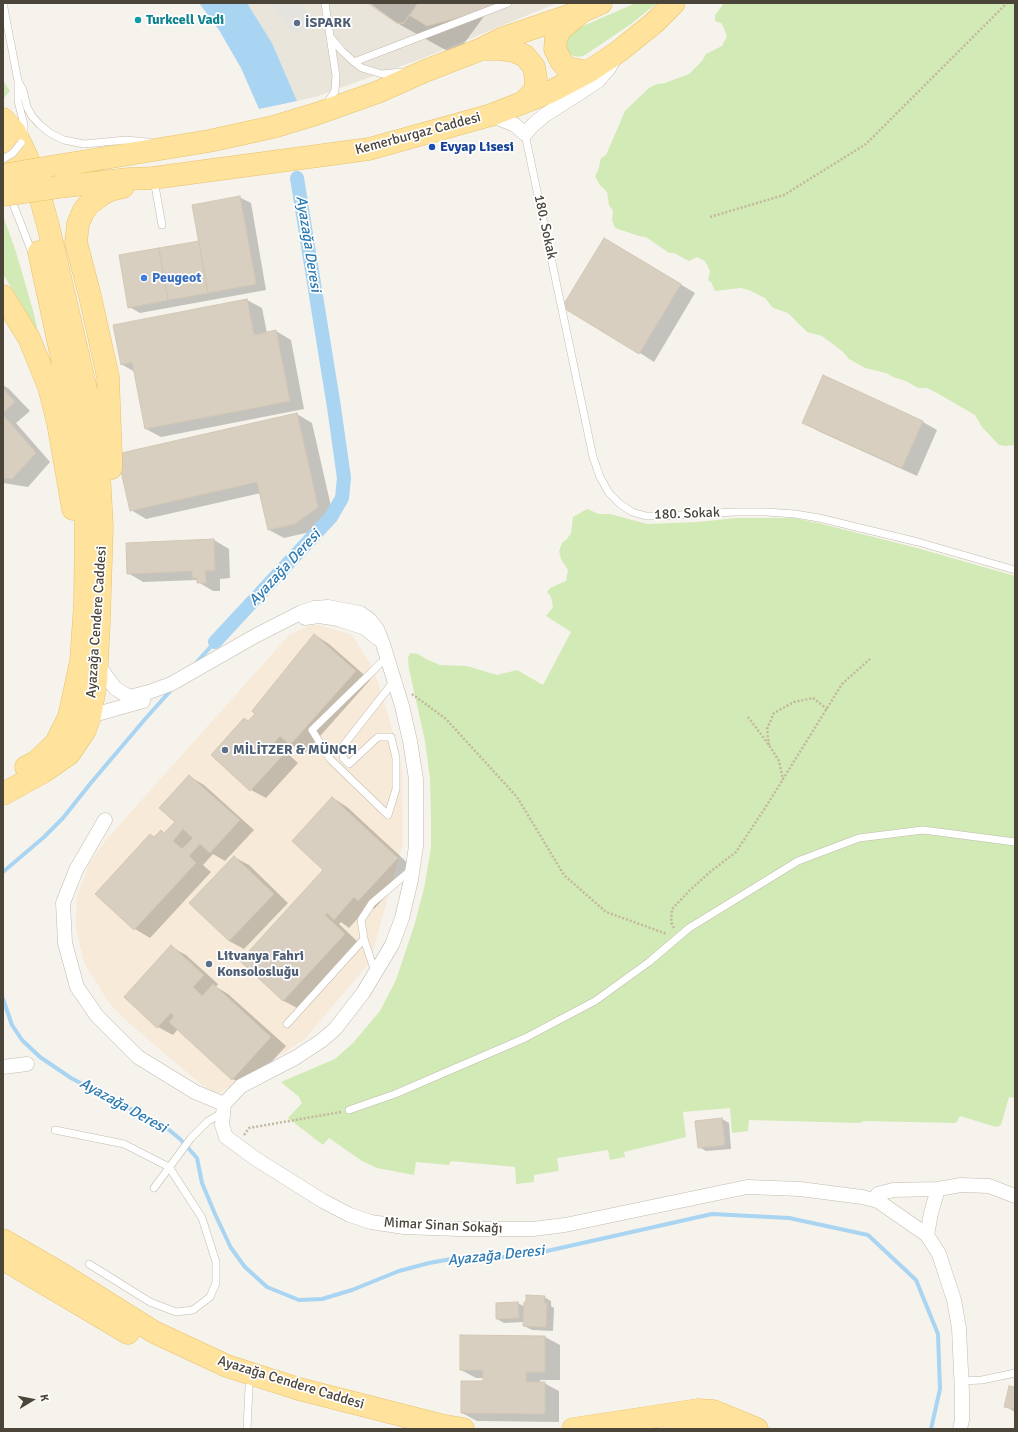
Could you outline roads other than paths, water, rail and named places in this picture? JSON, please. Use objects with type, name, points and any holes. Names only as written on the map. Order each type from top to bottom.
[{"type":"main road","name":"Kemerburgaz Caddesi","points":[[4,183],[58,188],[129,179],[154,178],[369,149],[491,114],[550,92],[588,72],[618,52],[654,23],[674,3]]},
{"type":"main road","points":[[4,183],[44,168],[164,149],[273,127],[316,114],[378,92],[424,71],[479,50],[501,39],[592,7]]},
{"type":"main road","points":[[588,72],[567,68],[561,61],[555,49],[556,38],[561,29],[592,7]]},
{"type":"main road","points":[[479,50],[500,49],[514,51],[525,56],[534,67],[536,79],[535,90],[524,102]]},
{"type":"main road","points":[[3,119],[15,132],[27,157],[48,225],[91,411],[99,473],[102,526]]},
{"type":"main road","points":[[12,144],[13,166],[27,206],[39,251],[74,414],[83,474],[86,512],[85,603]]},
{"type":"main road","points":[[102,526],[109,490],[111,457],[108,377],[76,242],[78,224],[83,212],[95,198],[110,190],[154,178]]},
{"type":"main road","points":[[3,296],[28,338],[40,363],[58,423],[75,522],[79,566],[85,603]]},
{"type":"main road","name":"Ayazağa Cendere Caddesi","points":[[3,794],[43,772],[69,754],[85,730],[90,716],[96,682],[102,526]]},
{"type":"main road","name":"Ayazağa Cendere Caddesi","points":[[3,778],[36,762],[56,743],[69,717],[80,662],[85,603]]},
{"type":"main road","name":"Ayazağa Cendere Caddesi","points":[[3,1240],[154,1332],[227,1366],[307,1390],[440,1425],[463,1429]]},
{"type":"main road","name":"Ayazağa Cendere Caddesi","points":[[3,1259],[151,1346],[224,1379],[283,1398],[403,1429]]},
{"type":"main road","points":[[573,1429],[698,1410],[713,1411],[746,1428]]},
{"type":"main road","points":[[646,1429],[686,1427],[699,1424],[714,1429]]},
{"type":"street","points":[[491,114],[514,125],[525,134],[545,115],[598,81],[609,68],[618,52]]},
{"type":"street","points":[[90,716],[150,695],[177,688],[213,664],[294,622],[309,617],[319,616],[338,619],[365,628],[385,650],[402,706],[410,741],[416,779],[416,839],[402,918],[392,945],[376,973],[336,1029],[295,1058],[241,1086],[223,1109],[138,1057],[97,1016],[77,987],[65,944],[63,903],[76,870],[105,820]]},
{"type":"street","points":[[97,664],[115,688],[121,693],[129,697],[150,695]]},
{"type":"street","points":[[3,1066],[27,1064]]},
{"type":"street","name":"Mimar Sinan Sokağı","points":[[223,1109],[222,1125],[226,1137],[256,1159],[310,1193],[350,1215],[371,1222],[404,1227],[533,1229],[565,1225],[747,1187],[800,1189],[862,1197],[874,1200],[884,1205],[927,1235],[939,1254],[954,1300],[959,1328],[962,1420],[960,1429]]},
{"type":"street","points":[[874,1200],[878,1194],[893,1190],[938,1189],[961,1185],[989,1186],[1015,1196]]},
{"type":"street","points":[[927,1235],[931,1212],[938,1189]]},
{"type":"lane","points":[[3,3],[6,40],[18,80],[23,90],[27,107],[32,116],[50,133],[64,140],[84,144],[126,140],[149,142],[164,149]]},
{"type":"lane","points":[[354,62],[508,3]]},
{"type":"lane","points":[[316,114],[327,105],[335,91],[336,76],[326,5]]},
{"type":"lane","points":[[331,38],[354,62],[362,68],[382,74],[424,71]]},
{"type":"lane","points":[[3,158],[13,153],[12,144],[24,135],[24,125],[18,101],[18,80]]},
{"type":"lane","name":"180. Sokak","points":[[525,134],[594,457],[600,476],[606,488],[620,504],[632,512],[646,516],[758,512],[795,514],[819,518],[918,542],[1015,570]]},
{"type":"lane","points":[[154,178],[162,225]]},
{"type":"lane","points":[[4,183],[27,240],[51,310]]},
{"type":"lane","points":[[385,650],[312,730],[330,759],[388,815],[396,789],[396,758],[391,737],[378,737],[349,764],[343,758],[343,746],[359,728],[394,681]]},
{"type":"lane","points":[[349,1110],[394,1094],[525,1038],[595,1001],[649,962],[689,928],[798,861],[859,838],[923,830],[1015,842]]},
{"type":"lane","points":[[376,973],[364,939],[361,920],[372,903],[412,868]]},
{"type":"lane","points":[[286,1024],[364,939]]},
{"type":"lane","points":[[154,1188],[191,1138],[223,1109]]},
{"type":"lane","points":[[55,1130],[124,1144],[169,1167],[202,1218],[216,1262],[216,1283],[210,1297],[193,1310],[176,1312],[150,1302],[89,1264]]},
{"type":"lane","points":[[961,1381],[982,1380],[1015,1373]]},
{"type":"lane","points":[[247,1429],[249,1387]]},
{"type":"water","points":[[199,3],[247,3],[272,43],[297,101],[259,109],[241,68],[219,30]]},
{"type":"waterway","name":"Ayazağa Deresi","points":[[215,642],[331,517],[342,498],[344,478],[297,178]]},
{"type":"waterway","name":"Ayazağa Deresi","points":[[196,663],[215,642]]},
{"type":"waterway","name":"Ayazağa Deresi","points":[[3,872],[44,837],[63,818],[90,784],[172,689]]},
{"type":"waterway","name":"Ayazağa Deresi","points":[[3,999],[12,1025],[22,1040],[40,1057],[71,1078],[162,1124],[180,1139],[197,1158],[202,1183],[231,1248],[245,1267],[267,1287],[299,1300],[322,1299],[352,1290],[399,1271],[429,1263],[457,1258],[493,1258],[529,1255],[712,1214],[789,1218],[868,1235],[916,1280],[938,1334],[940,1389],[931,1429]]},
{"type":"place","name":"Turkcell Vadi","points":[[138,20]]},
{"type":"place","name":"İSPARK","points":[[297,23]]},
{"type":"place","name":"Evyap Lisesi","points":[[432,147]]},
{"type":"place","name":"Peugeot","points":[[144,278]]},
{"type":"place","name":"MİLİTZER & MÜNCH","points":[[225,750]]},
{"type":"place","name":"Litvanya Fahri Konsolosluğu","points":[[209,964]]}]
